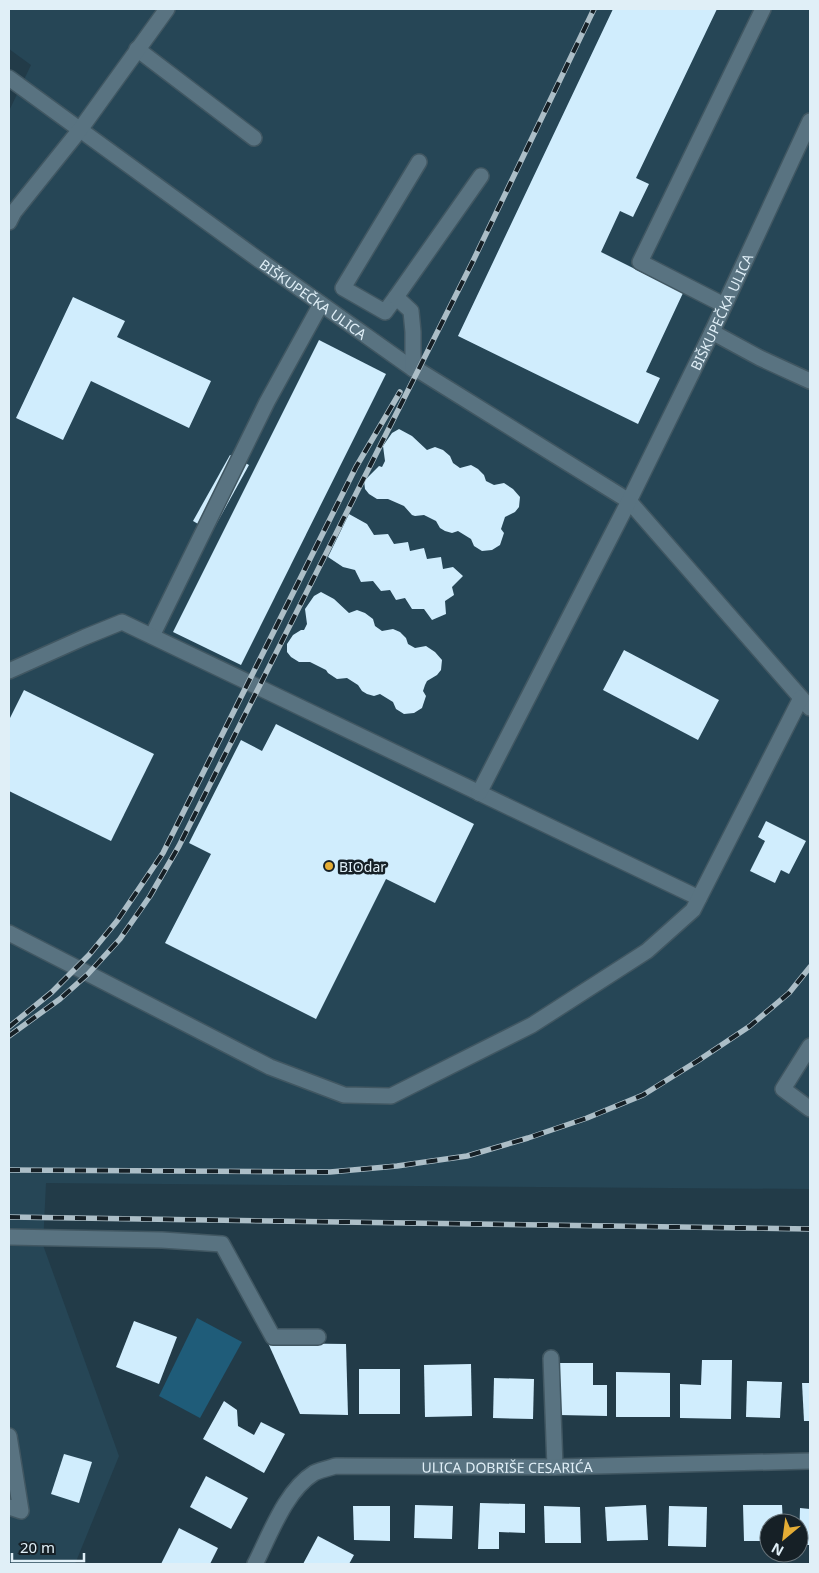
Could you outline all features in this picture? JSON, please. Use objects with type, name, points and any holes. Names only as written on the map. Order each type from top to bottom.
[{"type":"street","points":[[9,222],[14,212],[79,131],[167,9]]},
{"type":"street","points":[[724,305],[640,262],[763,9]]},
{"type":"street","points":[[138,49],[254,138]]},
{"type":"street","name":"BIŠKUPEČKA ULICA","points":[[9,78],[79,131],[413,369],[427,375],[629,501],[806,703]]},
{"type":"street","name":"BIŠKUPEČKA ULICA","points":[[629,501],[712,332],[810,121]]},
{"type":"street","points":[[419,162],[343,288],[384,312],[481,176]]},
{"type":"street","points":[[396,297],[411,311],[413,369]]},
{"type":"street","points":[[152,636],[267,402],[321,304]]},
{"type":"street","points":[[712,332],[760,358],[810,381]]},
{"type":"street","points":[[479,793],[629,501]]},
{"type":"street","points":[[9,671],[85,636],[122,622],[699,898]]},
{"type":"street","points":[[9,933],[270,1067],[344,1095],[391,1096],[532,1025],[647,951],[693,910],[806,703]]},
{"type":"street","points":[[810,1046],[783,1089],[810,1109]]},
{"type":"street","points":[[9,1237],[162,1240],[222,1244],[273,1337],[318,1337]]},
{"type":"street","points":[[551,1358],[555,1467]]},
{"type":"street","points":[[9,1436],[21,1512],[9,1507]]},
{"type":"street","name":"ULICA DOBRIŠE CESARIĆA","points":[[255,1564],[287,1500],[314,1473],[336,1466],[555,1467],[810,1461]]},
{"type":"shaded area","points":[[9,9],[810,9],[810,1189],[46,1183],[43,1245],[119,1456],[75,1564],[9,1564],[9,111],[31,65],[9,49]]},
{"type":"shaded area","points":[[197,1318],[242,1342],[200,1418],[159,1396]]},
{"type":"building","points":[[613,9],[717,9],[636,178],[649,184],[633,217],[620,211],[601,252],[683,293],[646,372],[660,378],[638,424],[458,336]]},
{"type":"building","points":[[73,297],[125,321],[117,337],[211,381],[189,428],[91,381],[63,440],[16,418]]},
{"type":"building","points":[[319,340],[386,374],[241,665],[173,632]]},
{"type":"building","points":[[399,429],[412,436],[427,450],[435,447],[443,450],[450,456],[453,463],[460,468],[471,465],[484,475],[486,481],[494,485],[504,483],[520,497],[519,507],[515,512],[505,517],[501,529],[504,533],[500,545],[492,550],[482,551],[474,546],[471,539],[458,531],[452,533],[445,531],[440,528],[436,521],[424,515],[412,515],[404,506],[388,499],[377,499],[369,494],[365,489],[364,481],[379,466],[382,467],[385,461],[383,446],[392,433]]},
{"type":"building","points":[[230,455],[249,465],[212,532],[193,521]]},
{"type":"building","points":[[349,514],[367,524],[374,535],[388,534],[394,544],[408,542],[410,551],[424,548],[427,559],[441,557],[443,569],[453,567],[463,576],[452,587],[454,595],[445,601],[446,614],[432,620],[424,609],[412,609],[405,598],[396,600],[390,590],[381,591],[373,581],[361,582],[355,570],[343,567],[328,557]]},
{"type":"building","points":[[321,592],[334,599],[349,613],[357,610],[365,613],[373,619],[375,626],[382,631],[393,629],[400,632],[406,638],[408,644],[415,648],[426,646],[442,660],[441,670],[427,681],[425,685],[423,691],[426,696],[422,708],[414,713],[404,714],[396,709],[393,702],[380,694],[374,696],[367,694],[347,678],[337,679],[326,670],[310,662],[299,662],[291,657],[287,652],[287,644],[293,635],[304,630],[307,624],[305,609],[314,596]]},
{"type":"building","points":[[624,650],[719,700],[698,740],[603,690]]},
{"type":"building","points":[[24,690],[154,754],[111,841],[9,791],[9,720]]},
{"type":"building","name":"BIOdar","points":[[276,724],[474,824],[435,903],[386,879],[316,1019],[165,943],[211,854],[189,843],[241,740],[262,751]]},
{"type":"building","points":[[766,821],[806,841],[789,874],[781,870],[775,883],[750,871],[765,841],[758,837]]},
{"type":"building","points":[[134,1321],[177,1337],[159,1384],[116,1367]]},
{"type":"building","points":[[268,1343],[346,1344],[348,1415],[300,1414]]},
{"type":"building","points":[[702,1360],[732,1360],[731,1419],[680,1418],[680,1384],[701,1385]]},
{"type":"building","points":[[560,1363],[593,1363],[593,1385],[607,1385],[607,1416],[559,1415]]},
{"type":"building","points":[[471,1364],[472,1416],[425,1417],[424,1365]]},
{"type":"building","points":[[359,1369],[400,1369],[400,1414],[359,1414]]},
{"type":"building","points":[[616,1372],[670,1373],[670,1417],[616,1417]]},
{"type":"building","points":[[494,1378],[534,1379],[533,1419],[493,1418]]},
{"type":"building","points":[[747,1381],[782,1382],[780,1418],[746,1417]]},
{"type":"building","points":[[802,1383],[810,1383],[810,1421],[804,1421]]},
{"type":"building","points":[[224,1401],[237,1410],[238,1426],[254,1435],[261,1422],[285,1434],[264,1473],[203,1439]]},
{"type":"building","points":[[64,1454],[92,1462],[79,1503],[51,1494]]},
{"type":"building","points":[[206,1476],[248,1498],[231,1529],[190,1507]]},
{"type":"building","points":[[480,1503],[525,1504],[525,1533],[499,1532],[499,1549],[478,1549]]},
{"type":"building","points":[[415,1505],[453,1506],[452,1539],[414,1538]]},
{"type":"building","points":[[646,1505],[648,1540],[607,1541],[605,1507]]},
{"type":"building","points":[[743,1505],[782,1505],[782,1513],[759,1513],[759,1541],[744,1541]]},
{"type":"building","points":[[353,1506],[390,1506],[390,1541],[354,1540]]},
{"type":"building","points":[[544,1506],[580,1507],[581,1543],[545,1543]]},
{"type":"building","points":[[669,1506],[707,1507],[706,1547],[668,1546]]},
{"type":"building","points":[[800,1508],[810,1509],[810,1545],[809,1513],[800,1513]]},
{"type":"building","points":[[179,1528],[218,1548],[210,1564],[161,1564]]},
{"type":"building","points":[[318,1536],[354,1555],[349,1564],[303,1564]]},
{"type":"railway","points":[[9,1036],[60,999],[88,974],[120,939],[150,896],[179,846],[473,261],[594,9]]},
{"type":"railway","points":[[9,1027],[52,992],[89,955],[117,921],[163,853],[356,467],[400,392]]},
{"type":"railway","points":[[9,1170],[330,1172],[397,1166],[467,1156],[587,1118],[643,1095],[750,1026],[789,993],[810,967]]},
{"type":"railway","points":[[9,1217],[810,1229]]},
{"type":"place","name":"BIOdar","points":[[329,866]]}]
